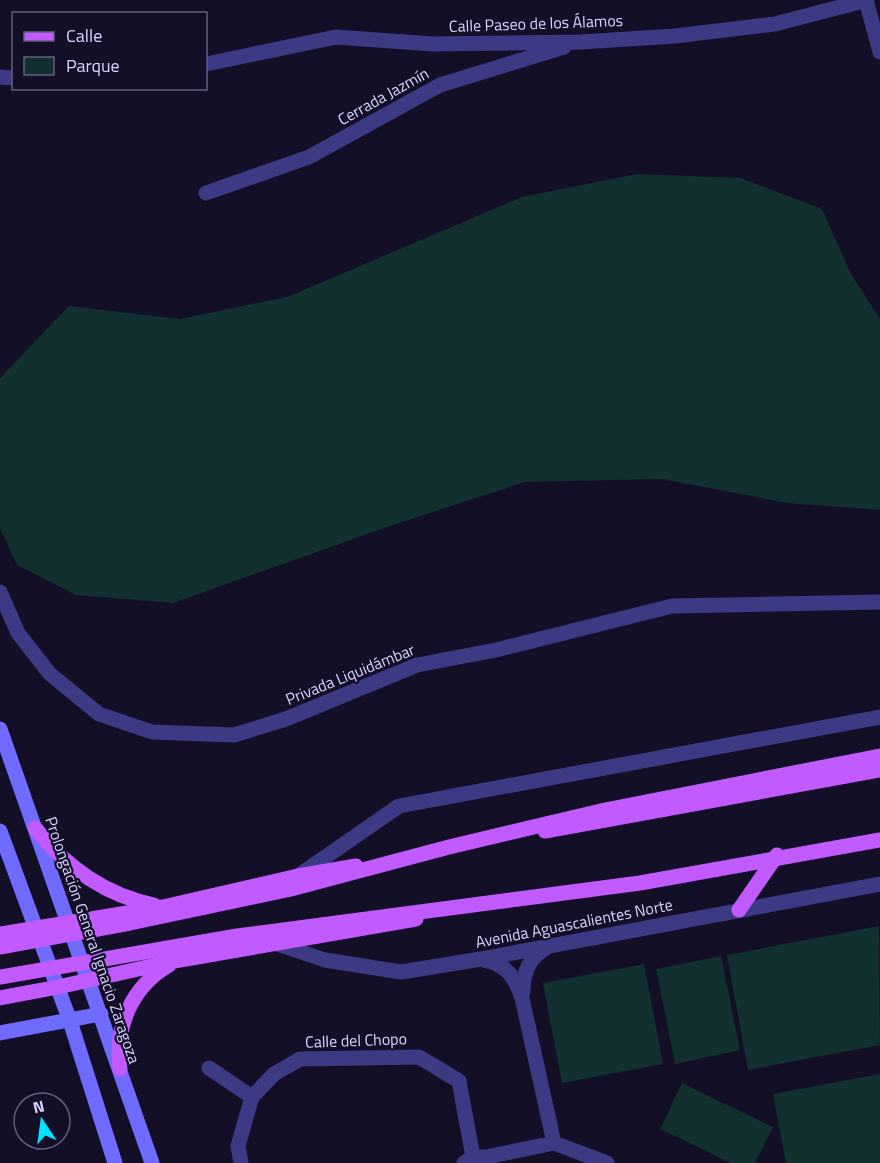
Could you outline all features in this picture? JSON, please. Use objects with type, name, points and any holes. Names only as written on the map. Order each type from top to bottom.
[{"type":"main road","points":[[0,933],[163,907],[298,876],[874,771],[880,751]]},
{"type":"main road","points":[[0,947],[130,924],[291,889],[449,847],[605,810],[880,756]]},
{"type":"main road","points":[[35,828],[51,848],[89,880],[124,897],[163,907]]},
{"type":"main road","name":"Avenida Aguascalientes Norte","points":[[0,998],[174,961],[880,835]]},
{"type":"main road","points":[[0,977],[237,936],[640,884],[880,840]]},
{"type":"main road","points":[[739,910],[777,855]]},
{"type":"main road","points":[[120,1069],[119,1038],[128,1008],[147,981],[174,961]]},
{"type":"street","name":"Calle Paseo de los Álamos","points":[[207,64],[336,37],[433,44],[581,42],[675,36],[775,24],[866,0]]},
{"type":"street","points":[[866,0],[880,52]]},
{"type":"street","name":"Cerrada Jazmín","points":[[206,193],[309,157],[440,85],[581,42]]},
{"type":"street","name":"Privada Liquidámbar","points":[[0,592],[18,633],[50,674],[99,714],[152,732],[234,735],[286,719],[417,665],[496,650],[672,606],[880,602]]},
{"type":"street","points":[[298,876],[399,806],[880,717]]},
{"type":"street","name":"Prolongación General Ignacio Zaragoza","points":[[0,729],[152,1163]]},
{"type":"street","points":[[0,831],[70,1021],[115,1163]]},
{"type":"street","name":"Avenida Aguascalientes Norte","points":[[276,944],[325,960],[401,972],[880,884]]},
{"type":"street","points":[[522,998],[523,976],[527,966],[533,958],[549,946]]},
{"type":"street","points":[[481,959],[499,964],[515,978],[522,998],[554,1143]]},
{"type":"street","points":[[0,1033],[101,1014]]},
{"type":"street","name":"Calle del Chopo","points":[[241,1163],[238,1146],[252,1097],[274,1074],[300,1059],[419,1056],[459,1081],[468,1160]]},
{"type":"street","points":[[209,1068],[252,1097]]},
{"type":"street","points":[[468,1160],[554,1143],[607,1163]]},
{"type":"green space","points":[[637,174],[740,178],[822,209],[851,274],[880,319],[880,510],[787,503],[662,479],[525,482],[390,526],[173,603],[76,595],[17,565],[0,528],[0,378],[69,306],[180,319],[287,297],[522,197]]},
{"type":"green space","points":[[879,926],[880,1045],[748,1070],[727,955]]},
{"type":"green space","points":[[721,956],[740,1050],[675,1064],[656,969]]},
{"type":"green space","points":[[644,964],[663,1064],[562,1083],[543,983]]},
{"type":"green space","points":[[880,1074],[880,1163],[786,1163],[773,1094]]},
{"type":"green space","points":[[682,1083],[773,1127],[755,1163],[731,1163],[660,1129]]}]
